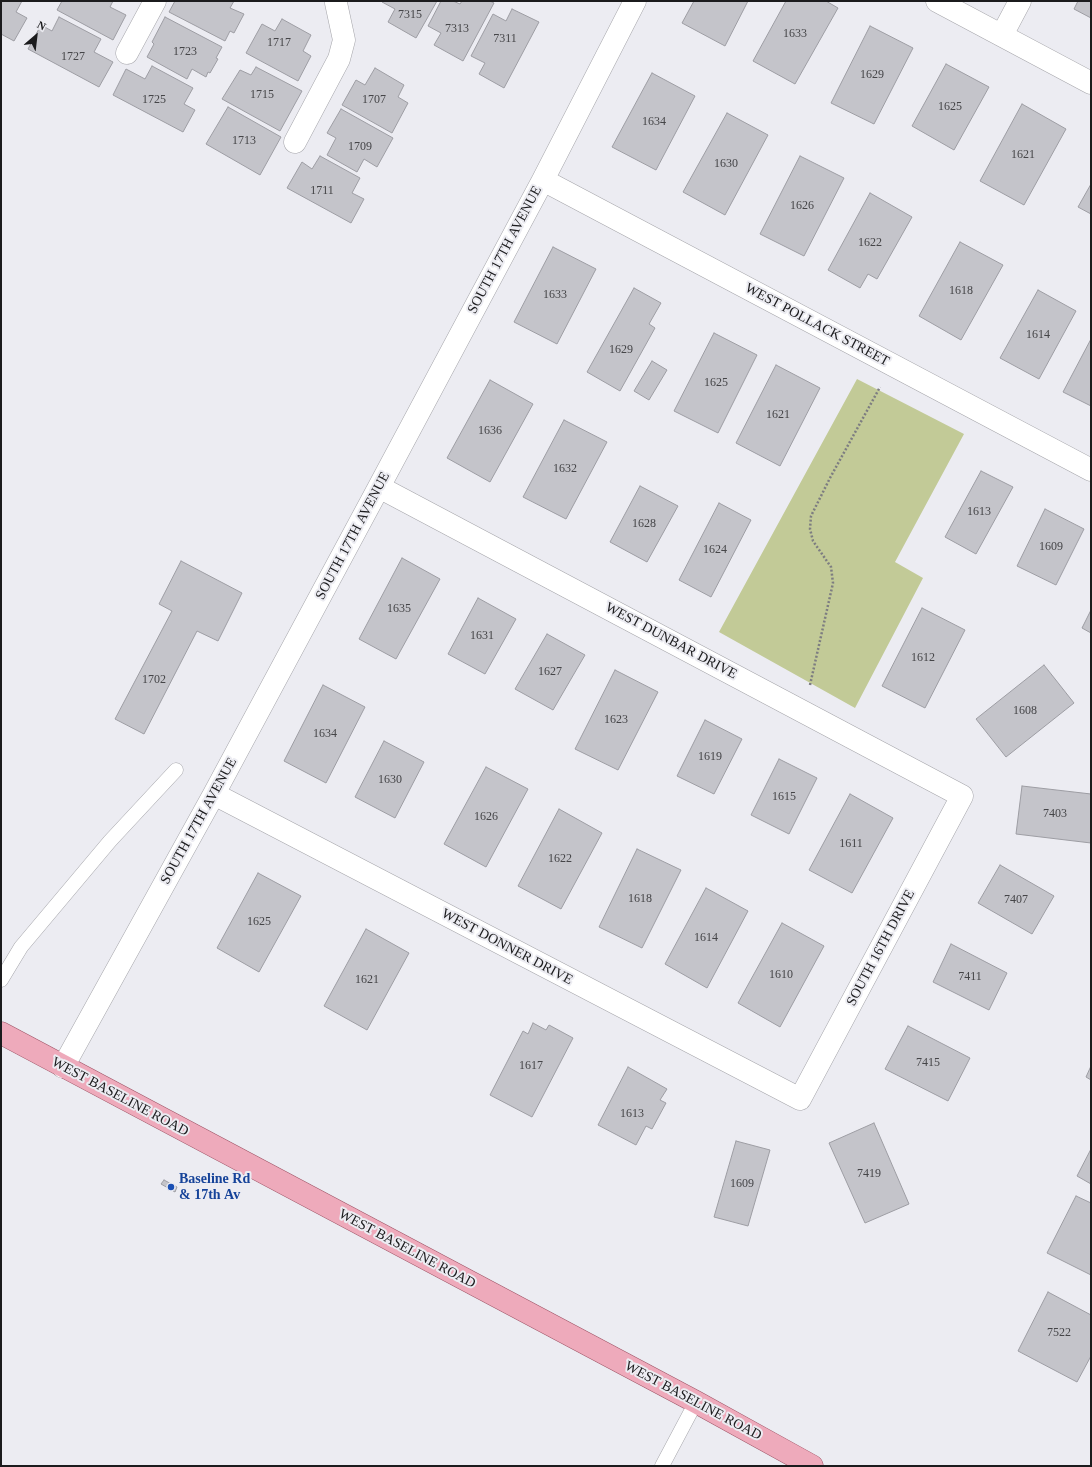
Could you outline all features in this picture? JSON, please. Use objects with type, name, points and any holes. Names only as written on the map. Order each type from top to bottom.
[{"type":"main road","name":"WEST BASELINE ROAD","points":[[1,1034],[696,1402],[812,1466]]},
{"type":"street","points":[[127,52],[155,1]]},
{"type":"street","name":"SOUTH 17TH AVENUE","points":[[63,1067],[214,794],[379,487],[635,1]]},
{"type":"street","points":[[937,1],[1091,83]]},
{"type":"street","points":[[1002,36],[1020,1]]},
{"type":"street","points":[[295,142],[339,58],[344,40],[335,2]]},
{"type":"street","name":"WEST POLLACK STREET","points":[[542,180],[1091,470]]},
{"type":"street","name":"WEST DUNBAR DRIVE","points":[[379,487],[962,796]]},
{"type":"street","name":"WEST DONNER DRIVE","points":[[214,794],[800,1099]]},
{"type":"street","name":"SOUTH 16TH DRIVE","points":[[800,1099],[962,796]]},
{"type":"lane","points":[[1,980],[21,948],[110,841],[176,770]]},
{"type":"lane","points":[[662,1466],[696,1402]]},
{"type":"path","points":[[810,685],[833,583],[831,567],[813,541],[810,529],[811,516],[881,385]]},
{"type":"green space","points":[[857,379],[964,434],[895,562],[923,578],[855,708],[719,632]]},
{"type":"building","points":[[1,1],[22,1],[16,12],[27,18],[14,41],[1,34]]},
{"type":"building","points":[[62,1],[113,1],[110,7],[126,15],[113,40],[57,10]]},
{"type":"building","points":[[175,1],[234,1],[230,8],[244,14],[234,33],[230,31],[225,41],[169,12]]},
{"type":"building","points":[[437,1],[416,38],[388,22],[395,9],[382,2]]},
{"type":"building","points":[[441,1],[453,1],[460,4],[462,1],[490,1],[494,3],[463,61],[434,45],[441,33],[428,26]]},
{"type":"building","points":[[694,1],[748,1],[725,46],[682,23]]},
{"type":"building","points":[[786,1],[826,1],[838,8],[795,84],[753,61]]},
{"type":"building","points":[[1078,1],[1091,1],[1091,18],[1074,9]]},
{"type":"building","points":[[512,9],[539,22],[504,88],[479,74],[485,63],[471,56],[493,14],[506,21]]},
{"type":"building","points":[[59,17],[101,39],[94,52],[113,62],[99,87],[28,49],[41,25],[52,31]]},
{"type":"building","points":[[165,17],[222,47],[216,58],[218,59],[206,77],[192,69],[187,79],[147,57],[154,44],[152,42]]},
{"type":"building","points":[[282,19],[311,35],[303,51],[311,56],[298,81],[246,53],[262,24],[275,31]]},
{"type":"building","points":[[870,26],[913,48],[874,124],[831,103]]},
{"type":"building","points":[[946,64],[989,87],[954,150],[912,126]]},
{"type":"building","points":[[152,66],[193,88],[184,104],[195,110],[183,132],[113,95],[126,69],[145,79]]},
{"type":"building","points":[[256,67],[302,91],[280,131],[222,99],[240,70],[251,75]]},
{"type":"building","points":[[375,68],[404,85],[398,97],[408,103],[392,133],[342,105],[356,80],[365,85]]},
{"type":"building","points":[[652,73],[695,96],[656,170],[612,147]]},
{"type":"building","points":[[1022,104],[1066,129],[1024,205],[980,181]]},
{"type":"building","points":[[228,107],[281,137],[260,175],[206,144]]},
{"type":"building","points":[[341,109],[393,138],[377,167],[364,159],[357,172],[327,155],[336,138],[327,133]]},
{"type":"building","points":[[727,113],[768,135],[725,215],[683,192]]},
{"type":"building","points":[[320,156],[360,178],[352,193],[364,199],[351,223],[287,188],[302,162],[312,169]]},
{"type":"building","points":[[800,156],[844,178],[804,256],[760,234]]},
{"type":"building","points":[[1091,184],[1091,214],[1078,207]]},
{"type":"building","points":[[870,193],[912,217],[877,279],[868,274],[860,288],[828,270]]},
{"type":"building","points":[[960,242],[1003,265],[961,340],[919,316]]},
{"type":"building","points":[[553,247],[596,269],[557,344],[514,322]]},
{"type":"building","points":[[634,288],[661,303],[649,324],[655,328],[620,391],[587,372]]},
{"type":"building","points":[[1038,290],[1076,311],[1039,379],[1000,358]]},
{"type":"building","points":[[714,333],[757,355],[718,433],[674,411]]},
{"type":"building","points":[[1091,339],[1091,406],[1063,392]]},
{"type":"building","points":[[652,361],[667,370],[649,400],[634,391]]},
{"type":"building","points":[[776,365],[820,388],[780,466],[736,443]]},
{"type":"building","points":[[490,380],[533,404],[490,482],[447,458]]},
{"type":"building","points":[[564,420],[607,442],[566,519],[523,497]]},
{"type":"building","points":[[981,471],[1013,487],[976,554],[945,537]]},
{"type":"building","points":[[640,486],[678,506],[647,562],[610,542]]},
{"type":"building","points":[[719,503],[751,520],[711,597],[679,580]]},
{"type":"building","points":[[1045,509],[1084,529],[1056,585],[1017,566]]},
{"type":"building","points":[[402,558],[440,579],[396,659],[359,639]]},
{"type":"building","points":[[181,561],[242,593],[218,641],[197,631],[144,734],[115,719],[172,611],[159,604]]},
{"type":"building","points":[[478,598],[516,619],[485,674],[448,654]]},
{"type":"building","points":[[922,608],[965,630],[925,708],[882,686]]},
{"type":"building","points":[[1091,610],[1091,633],[1082,628]]},
{"type":"building","points":[[547,634],[585,655],[553,710],[515,689]]},
{"type":"building","points":[[1044,665],[1074,703],[1006,757],[976,719]]},
{"type":"building","points":[[615,670],[658,692],[618,770],[575,749]]},
{"type":"building","points":[[323,685],[365,707],[326,783],[284,761]]},
{"type":"building","points":[[705,720],[742,739],[714,794],[677,776]]},
{"type":"building","points":[[384,741],[424,762],[395,818],[355,797]]},
{"type":"building","points":[[779,759],[817,778],[789,834],[751,815]]},
{"type":"building","points":[[486,767],[528,789],[486,867],[444,844]]},
{"type":"building","points":[[1022,786],[1091,794],[1091,843],[1016,834]]},
{"type":"building","points":[[850,794],[893,818],[852,893],[809,870]]},
{"type":"building","points":[[559,809],[602,833],[561,909],[518,886]]},
{"type":"building","points":[[637,849],[681,870],[642,948],[599,927]]},
{"type":"building","points":[[1000,865],[1054,896],[1032,934],[978,903]]},
{"type":"building","points":[[258,873],[301,896],[259,972],[217,948]]},
{"type":"building","points":[[706,888],[748,911],[707,988],[665,964]]},
{"type":"building","points":[[782,923],[824,946],[780,1027],[738,1003]]},
{"type":"building","points":[[366,929],[409,953],[367,1030],[324,1006]]},
{"type":"building","points":[[951,944],[1007,973],[989,1010],[933,982]]},
{"type":"building","points":[[533,1023],[546,1030],[549,1025],[573,1038],[532,1117],[490,1095],[523,1031],[528,1034]]},
{"type":"building","points":[[908,1026],[970,1058],[948,1101],[885,1069]]},
{"type":"building","points":[[1091,1066],[1091,1080],[1086,1077]]},
{"type":"building","points":[[628,1067],[667,1089],[660,1100],[666,1103],[652,1129],[646,1126],[636,1145],[598,1125]]},
{"type":"building","points":[[874,1123],[909,1204],[865,1223],[829,1143]]},
{"type":"building","points":[[736,1141],[770,1150],[748,1226],[714,1217]]},
{"type":"building","points":[[1091,1149],[1091,1184],[1077,1176]]},
{"type":"building","points":[[164,1180],[177,1187],[175,1192],[161,1184]]},
{"type":"building","points":[[1076,1196],[1091,1203],[1091,1275],[1047,1253]]},
{"type":"building","points":[[1048,1292],[1091,1315],[1091,1356],[1077,1382],[1018,1351]]},
{"type":"place","name":"Baseline Rd & 17th Av","points":[[171,1187]]}]
